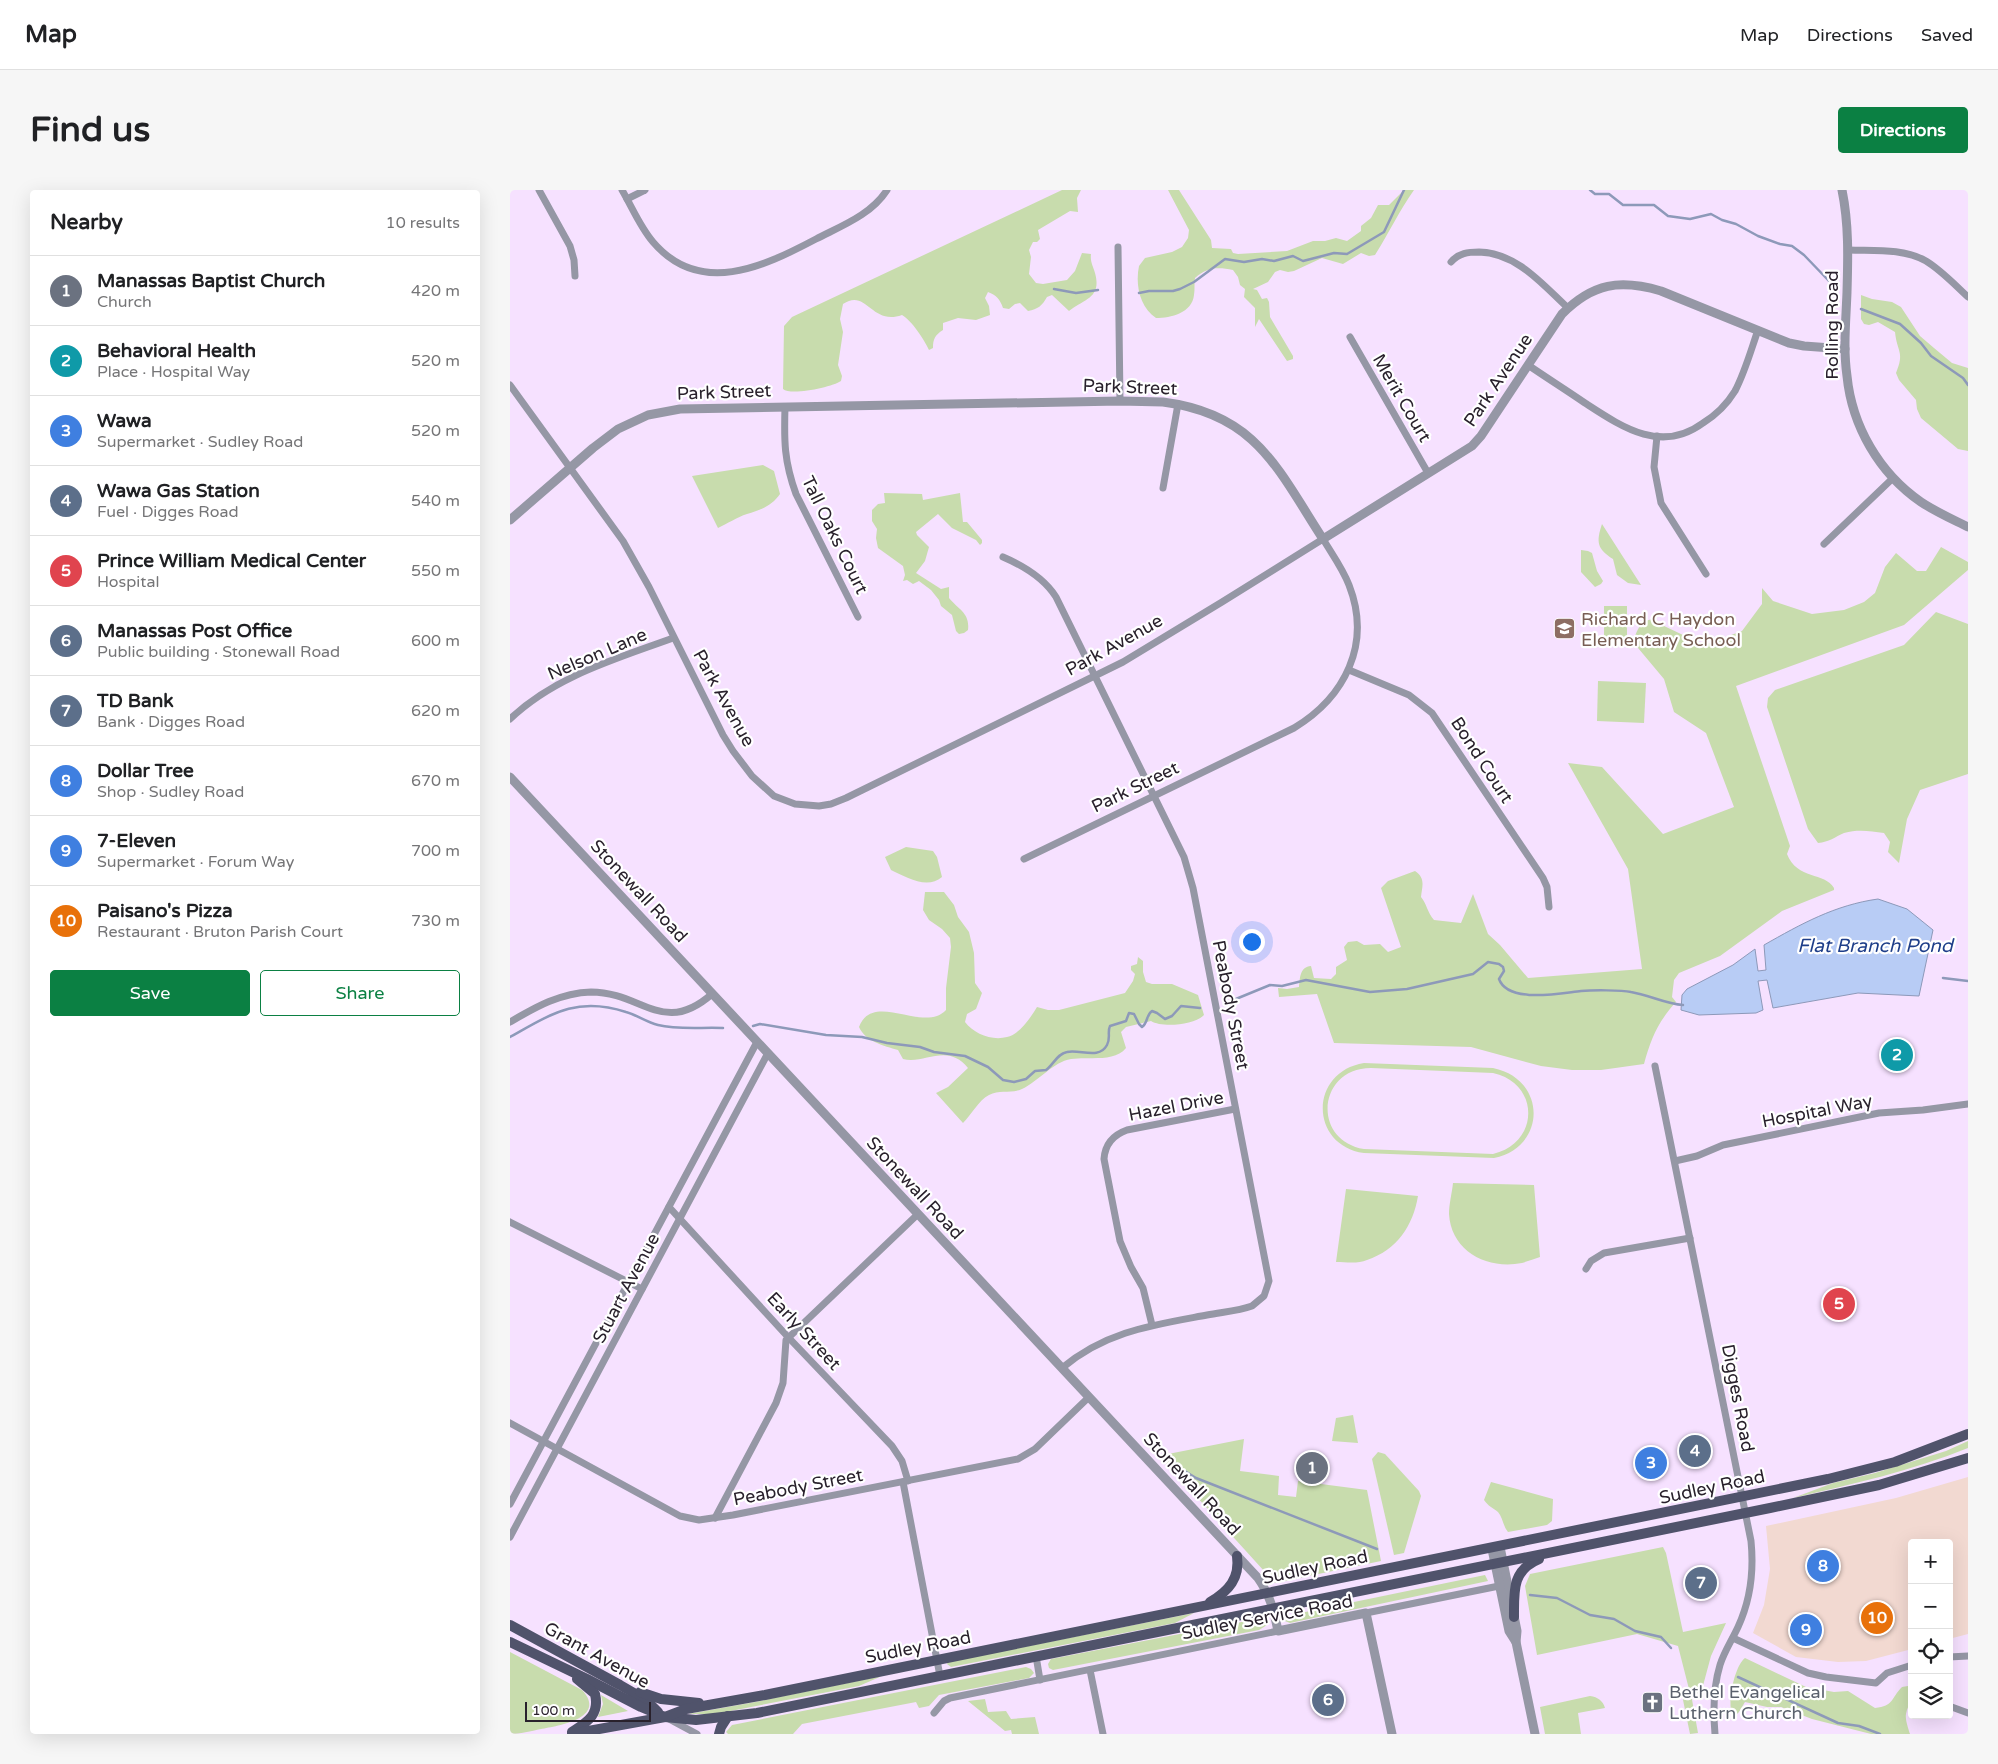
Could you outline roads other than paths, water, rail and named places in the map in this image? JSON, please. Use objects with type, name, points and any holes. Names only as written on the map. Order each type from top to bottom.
[{"type":"main road","name":"Sudley Road","points":[[570,1734],[665,1717],[686,1709],[710,1704],[1268,1594],[1742,1497],[1895,1462],[1968,1434]]},
{"type":"main road","name":"Sudley Road","points":[[665,1717],[696,1720],[757,1713],[1879,1485],[1968,1458]]},
{"type":"main road","points":[[1514,1617],[1515,1589],[1520,1572],[1531,1562],[1556,1551]]},
{"type":"main road","points":[[1201,1607],[1214,1600],[1233,1584],[1237,1572],[1237,1556]]},
{"type":"main road","name":"Grant Avenue","points":[[510,1626],[646,1700],[665,1717]]},
{"type":"main road","name":"Grant Avenue","points":[[510,1642],[665,1717]]},
{"type":"main road","points":[[568,1670],[595,1694],[597,1706],[592,1718],[570,1734]]},
{"type":"main road","points":[[620,1685],[661,1699],[710,1704]]},
{"type":"main road","points":[[720,1734],[721,1726],[728,1716]]},
{"type":"street","points":[[539,190],[570,246],[574,260],[575,276]]},
{"type":"street","points":[[622,190],[645,231],[664,253],[683,266],[706,273],[719,274],[732,273],[757,266],[810,242],[866,212],[887,190]]},
{"type":"street","points":[[627,199],[645,190]]},
{"type":"street","name":"Rolling Road","points":[[1842,190],[1847,222],[1848,250],[1845,349],[1849,393],[1858,423],[1877,458],[1892,479],[1922,503],[1968,527]]},
{"type":"street","points":[[1118,247],[1120,401]]},
{"type":"street","points":[[1848,250],[1900,253],[1920,258],[1968,297]]},
{"type":"street","points":[[1451,262],[1459,256],[1472,252],[1489,253],[1505,257],[1528,270],[1568,308]]},
{"type":"street","name":"Park Avenue","points":[[510,385],[602,510],[637,564],[733,752],[764,789],[784,801],[804,806],[831,804],[846,798],[1123,662],[1428,473],[1462,454],[1481,436],[1568,308],[1584,296],[1603,287],[1615,284],[1635,285],[1661,291],[1789,343],[1845,349]]},
{"type":"street","points":[[1528,365],[1620,426],[1632,431],[1657,436],[1677,436],[1700,426],[1721,409],[1734,392],[1758,330]]},
{"type":"street","name":"Merit Court","points":[[1350,338],[1428,473]]},
{"type":"street","name":"Park Street","points":[[510,520],[618,429],[648,415],[680,409],[1120,401],[1178,404],[1216,416],[1233,425],[1249,436],[1271,460],[1343,571],[1354,600],[1357,615],[1357,634],[1349,670],[1331,699],[1305,722],[1024,859]]},
{"type":"street","points":[[1163,488],[1178,404]]},
{"type":"street","name":"Tall Oaks Court","points":[[785,407],[784,447],[790,478],[796,494],[858,617]]},
{"type":"street","points":[[1657,436],[1654,467],[1661,503],[1706,574]]},
{"type":"street","points":[[1824,544],[1892,479]]},
{"type":"street","name":"Peabody Street","points":[[1003,557],[1033,573],[1051,588],[1155,796],[1188,870],[1269,1281],[1267,1289],[1258,1302],[1246,1308],[1152,1325],[1116,1335],[1099,1343],[1062,1368]]},
{"type":"street","name":"Nelson Lane","points":[[510,719],[557,684],[674,638]]},
{"type":"street","name":"Bond Court","points":[[1349,670],[1409,695],[1432,713],[1543,878],[1547,887],[1549,907]]},
{"type":"street","name":"Stonewall Road","points":[[510,777],[1258,1578],[1268,1594],[1274,1609],[1278,1631]]},
{"type":"street","points":[[510,1022],[548,1001],[574,994],[592,992],[617,995],[664,1013],[685,1011],[703,1002],[712,994]]},
{"type":"street","name":"Stuart Avenue","points":[[510,1504],[758,1042]]},
{"type":"street","name":"Stuart Avenue","points":[[510,1537],[768,1053]]},
{"type":"street","name":"Digges Road","points":[[1655,1066],[1751,1541],[1752,1574],[1746,1609],[1723,1658],[1716,1679],[1714,1734]]},
{"type":"street","name":"Hospital Way","points":[[1675,1161],[1697,1156],[1723,1145],[1879,1114],[1968,1104]]},
{"type":"street","name":"Hazel Drive","points":[[1152,1325],[1143,1288],[1131,1267],[1120,1241],[1104,1159],[1105,1151],[1111,1139],[1126,1130],[1235,1109]]},
{"type":"street","name":"Early Street","points":[[669,1207],[788,1337],[892,1446],[902,1461],[940,1676]]},
{"type":"street","points":[[715,1518],[776,1403],[783,1383],[785,1343],[788,1337],[918,1214]]},
{"type":"street","points":[[510,1222],[642,1289]]},
{"type":"street","points":[[1586,1269],[1591,1261],[1604,1253],[1690,1238]]},
{"type":"street","name":"Peabody Street","points":[[510,1423],[680,1516],[699,1520],[1018,1459],[1027,1455],[1089,1397]]},
{"type":"street","points":[[1496,1548],[1517,1631],[1516,1642],[1535,1734]]},
{"type":"street","points":[[1499,1563],[1499,1586],[1508,1631],[1516,1642]]},
{"type":"street","name":"Sudley Service Road","points":[[934,1713],[944,1701],[950,1698],[1499,1586]]},
{"type":"street","points":[[1366,1613],[1392,1734]]},
{"type":"street","points":[[1733,1638],[1797,1669],[1817,1676],[1876,1683],[1887,1672],[1908,1666]]},
{"type":"street","points":[[1036,1656],[1040,1680]]},
{"type":"street","points":[[1953,1657],[1968,1656]]},
{"type":"street","points":[[1090,1670],[1103,1734]]},
{"type":"street","points":[[1953,1707],[1968,1713]]},
{"type":"street","name":"Grant Avenue","points":[[665,1717],[697,1734]]},
{"type":"water","name":"Flat Branch Pond","points":[[1878,899],[1907,909],[1933,930],[1919,996],[1858,993],[1773,1008],[1767,980],[1758,981],[1763,1010],[1756,1013],[1699,1015],[1681,1010],[1682,995],[1687,989],[1733,965],[1755,949],[1758,971],[1766,970],[1764,945],[1819,916],[1847,906]]},
{"type":"waterway","points":[[1139,293],[1180,289],[1194,282],[1225,259],[1244,262],[1262,259],[1274,261],[1293,256],[1303,261],[1334,253],[1347,254],[1384,232],[1404,190]]},
{"type":"waterway","points":[[1590,190],[1595,194],[1609,194],[1623,205],[1654,205],[1668,216],[1690,219],[1711,214],[1736,224],[1758,236],[1792,246],[1804,255],[1829,281]]},
{"type":"waterway","points":[[1054,289],[1076,293],[1098,290]]},
{"type":"waterway","points":[[1861,309],[1900,324],[1921,343],[1931,356],[1963,378],[1968,385]]},
{"type":"waterway","points":[[1231,1001],[1270,985],[1282,986],[1306,980],[1370,992],[1407,989],[1473,974],[1488,962],[1499,964],[1503,967],[1504,971],[1499,979],[1504,987],[1513,992],[1549,995],[1586,991],[1621,991],[1638,993],[1683,1005]]},
{"type":"waterway","points":[[1943,978],[1968,981]]},
{"type":"waterway","points":[[510,1037],[539,1021],[565,1010],[593,1006],[626,1012],[666,1027],[723,1028]]},
{"type":"waterway","points":[[753,1026],[760,1024],[826,1035],[862,1037],[887,1043],[920,1047],[934,1052],[965,1056],[988,1067],[1003,1080],[1014,1082],[1026,1079],[1035,1071],[1046,1070],[1064,1053],[1072,1051],[1099,1052],[1107,1045],[1110,1026],[1126,1021],[1129,1013],[1134,1014],[1142,1027],[1152,1011],[1165,1019],[1172,1016],[1181,1006],[1200,1008]]},
{"type":"waterway","points":[[1162,1458],[1171,1459],[1196,1478],[1377,1549]]},
{"type":"waterway","points":[[1530,1595],[1557,1598],[1590,1615],[1614,1619],[1635,1631],[1661,1637],[1671,1648]]},
{"type":"waterway","points":[[1738,1677],[1838,1723],[1859,1726],[1880,1734]]},
{"type":"place","name":"Richard C Haydon Elementary School","points":[[1565,629]]},
{"type":"place","name":"Behavioral Health","points":[[1897,1055]]},
{"type":"place","name":"Prince William Medical Center","points":[[1839,1304]]},
{"type":"place","name":"Wawa Gas Station","points":[[1695,1451]]},
{"type":"place","name":"Wawa","points":[[1651,1463]]},
{"type":"place","name":"Manassas Baptist Church","points":[[1312,1468]]},
{"type":"place","name":"Dollar Tree","points":[[1823,1566]]},
{"type":"place","name":"TD Bank","points":[[1701,1583]]},
{"type":"place","name":"Paisano's Pizza","points":[[1877,1618]]},
{"type":"place","name":"7-Eleven","points":[[1806,1630]]},
{"type":"place","name":"Manassas Post Office","points":[[1328,1700]]},
{"type":"place","name":"Bethel Evangelical Luthern Church","points":[[1653,1702]]}]
